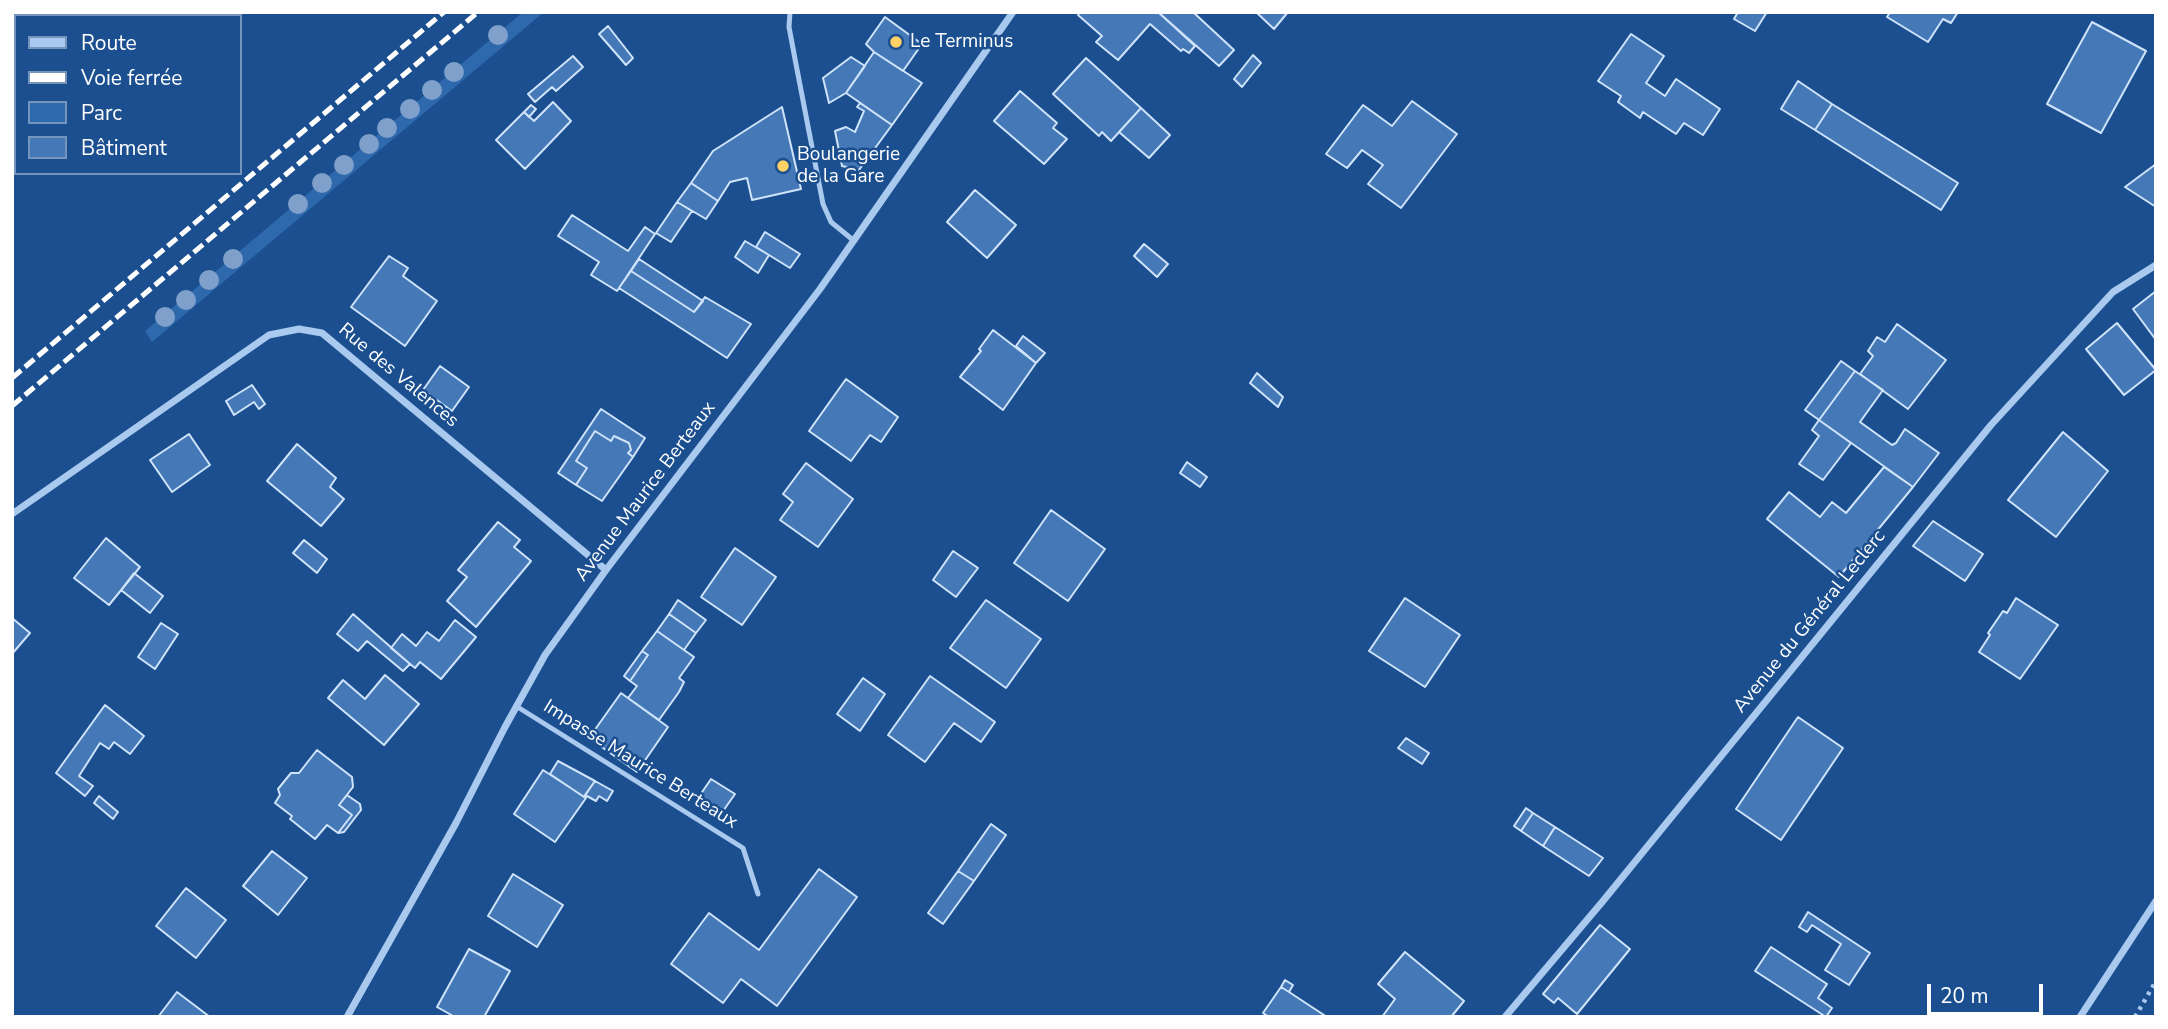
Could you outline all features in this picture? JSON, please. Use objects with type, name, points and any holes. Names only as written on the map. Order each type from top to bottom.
[{"type":"street","name":"Avenue Maurice Berteaux","points":[[347,1017],[456,823],[545,655],[606,570],[820,289],[1013,12]]},
{"type":"street","name":"Avenue du Général Leclerc","points":[[1505,1017],[1603,901],[1991,425],[2113,292],[2156,265]]},
{"type":"street","name":"Rue des Valences","points":[[12,514],[269,335],[299,329],[322,333],[606,570]]},
{"type":"street","points":[[2080,1017],[2156,901]]},
{"type":"lane","points":[[790,12],[789,27],[823,204],[831,222],[853,240]]},
{"type":"lane","name":"Impasse Maurice Berteaux","points":[[516,706],[743,848],[758,894]]},
{"type":"path","points":[[2135,1017],[2156,981]]},
{"type":"green space","points":[[12,12],[145,12],[14,14],[14,94]]},
{"type":"green space","points":[[523,12],[544,12],[152,342],[145,331]]},
{"type":"building","points":[[1080,12],[1158,12],[1195,46],[1189,53],[1183,49],[1181,51],[1150,24],[1118,60],[1096,42],[1102,36],[1078,15]]},
{"type":"building","points":[[1158,12],[1193,12],[1234,50],[1219,66]]},
{"type":"building","points":[[1256,12],[1288,12],[1274,29]]},
{"type":"building","points":[[1738,12],[1767,12],[1755,31],[1734,19]]},
{"type":"building","points":[[1890,12],[1958,12],[1951,23],[1943,19],[1928,42],[1887,17]]},
{"type":"building","points":[[885,17],[922,44],[903,71],[866,44]]},
{"type":"building","points":[[2092,22],[2146,51],[2101,133],[2047,104]]},
{"type":"building","points":[[608,26],[633,58],[626,65],[599,34]]},
{"type":"building","points":[[1631,34],[1664,56],[1646,83],[1665,96],[1676,79],[1720,109],[1703,135],[1684,123],[1676,134],[1643,112],[1640,118],[1618,102],[1621,96],[1598,81]]},
{"type":"building","points":[[874,52],[922,83],[892,125],[846,93]]},
{"type":"building","points":[[1253,55],[1261,63],[1242,87],[1234,79]]},
{"type":"building","points":[[573,56],[583,67],[556,91],[552,87],[535,102],[528,94]]},
{"type":"building","points":[[851,57],[865,66],[846,93],[829,103],[823,78]]},
{"type":"building","points":[[1086,58],[1141,108],[1111,141],[1102,132],[1099,136],[1053,94]]},
{"type":"building","points":[[1798,81],[1832,104],[1815,130],[1781,109]]},
{"type":"building","points":[[1020,91],[1057,123],[1053,128],[1067,139],[1044,164],[994,121]]},
{"type":"building","points":[[1412,101],[1457,134],[1401,208],[1368,184],[1383,165],[1362,150],[1347,168],[1326,154],[1363,105],[1392,126]]},
{"type":"building","points":[[553,102],[571,121],[525,169],[496,140],[524,112],[534,121]]},
{"type":"building","points":[[860,103],[892,125],[859,170],[842,166],[835,131],[846,127],[855,132],[864,111],[857,107]]},
{"type":"building","points":[[1832,104],[1958,183],[1941,210],[1815,130]]},
{"type":"building","points":[[531,105],[536,109],[529,117],[524,112]]},
{"type":"building","points":[[782,107],[801,189],[752,200],[747,178],[730,182],[718,201],[691,183],[713,151]]},
{"type":"building","points":[[1141,108],[1170,135],[1149,158],[1119,132]]},
{"type":"building","points":[[2156,164],[2156,207],[2125,187]]},
{"type":"building","points":[[691,183],[718,201],[706,219],[677,202]]},
{"type":"building","points":[[975,190],[1016,225],[987,258],[947,222]]},
{"type":"building","points":[[677,202],[692,211],[671,242],[656,233]]},
{"type":"building","points":[[572,215],[628,251],[645,227],[655,234],[617,291],[591,275],[599,262],[558,236]]},
{"type":"building","points":[[765,232],[800,254],[790,268],[756,247]]},
{"type":"building","points":[[745,241],[769,255],[758,273],[735,257]]},
{"type":"building","points":[[1144,244],[1168,264],[1157,277],[1134,256]]},
{"type":"building","points":[[389,256],[408,268],[403,276],[437,301],[405,346],[351,307]]},
{"type":"building","points":[[639,259],[703,301],[694,312],[631,271]]},
{"type":"building","points":[[631,271],[694,312],[705,297],[751,324],[727,358],[619,288]]},
{"type":"building","points":[[2156,291],[2156,340],[2133,309]]},
{"type":"building","points":[[2117,323],[2156,370],[2124,395],[2086,349]]},
{"type":"building","points":[[1897,324],[1946,360],[1908,409],[1860,374],[1873,356],[1868,351],[1877,337],[1885,342]]},
{"type":"building","points":[[993,330],[1036,363],[1003,410],[960,377],[981,351],[979,349]]},
{"type":"building","points":[[1023,336],[1045,353],[1036,363],[1016,346]]},
{"type":"building","points":[[1841,361],[1855,371],[1819,420],[1805,410]]},
{"type":"building","points":[[440,366],[469,387],[452,411],[423,390]]},
{"type":"building","points":[[1855,371],[1883,390],[1860,422],[1892,445],[1905,429],[1939,453],[1913,487],[1819,420]]},
{"type":"building","points":[[1257,373],[1283,397],[1278,407],[1250,383]]},
{"type":"building","points":[[846,379],[898,417],[881,442],[870,435],[851,461],[809,431]]},
{"type":"building","points":[[252,385],[265,404],[259,409],[254,402],[234,415],[226,401]]},
{"type":"building","points":[[601,409],[645,438],[633,457],[628,453],[631,450],[629,443],[614,436],[611,441],[595,431],[576,461],[587,468],[576,485],[558,473]]},
{"type":"building","points":[[1819,420],[1851,443],[1823,480],[1799,464],[1819,436],[1812,430]]},
{"type":"building","points":[[595,431],[611,441],[614,436],[629,443],[631,450],[628,453],[633,457],[602,501],[576,485],[587,468],[576,461]]},
{"type":"building","points":[[2063,432],[2108,471],[2056,537],[2008,500]]},
{"type":"building","points":[[189,434],[210,465],[172,492],[150,460]]},
{"type":"building","points":[[297,444],[336,478],[330,487],[344,499],[321,526],[267,481]]},
{"type":"building","points":[[1187,462],[1207,477],[1200,487],[1180,473]]},
{"type":"building","points":[[806,463],[853,499],[818,547],[780,520],[793,502],[783,494]]},
{"type":"building","points":[[1884,467],[1913,487],[1839,577],[1767,519],[1789,492],[1820,517],[1832,502],[1846,513]]},
{"type":"building","points":[[1051,510],[1105,549],[1068,601],[1014,563]]},
{"type":"building","points":[[1933,521],[1983,554],[1965,581],[1913,546]]},
{"type":"building","points":[[498,522],[520,540],[514,547],[531,561],[476,627],[447,601],[467,577],[458,570]]},
{"type":"building","points":[[106,538],[140,567],[109,605],[74,578]]},
{"type":"building","points":[[304,540],[327,559],[317,573],[293,553]]},
{"type":"building","points":[[735,548],[776,577],[742,625],[701,597]]},
{"type":"building","points":[[953,551],[978,568],[956,597],[933,580]]},
{"type":"building","points":[[134,573],[163,596],[150,613],[121,590]]},
{"type":"building","points":[[1405,598],[1460,635],[1425,687],[1369,651]]},
{"type":"building","points":[[2016,598],[2058,625],[2020,679],[1979,652],[2003,611],[2007,613]]},
{"type":"building","points":[[678,600],[706,620],[696,633],[669,614]]},
{"type":"building","points":[[986,600],[1041,639],[1006,688],[950,648]]},
{"type":"building","points":[[353,614],[410,664],[403,671],[367,641],[358,651],[337,634]]},
{"type":"building","points":[[669,614],[696,633],[684,650],[657,631]]},
{"type":"building","points":[[12,618],[30,633],[12,654]]},
{"type":"building","points":[[455,620],[476,637],[441,679],[420,662],[415,668],[391,648],[402,634],[416,646],[427,632],[439,641]]},
{"type":"building","points":[[161,623],[178,634],[155,669],[138,657]]},
{"type":"building","points":[[657,631],[694,657],[679,678],[684,682],[679,692],[659,720],[628,698],[637,686],[630,681],[648,655],[642,651]]},
{"type":"building","points":[[642,651],[648,655],[630,681],[624,676]]},
{"type":"building","points":[[385,675],[419,704],[384,745],[328,698],[343,680],[365,699]]},
{"type":"building","points":[[930,676],[995,722],[981,742],[954,723],[925,762],[888,735]]},
{"type":"building","points":[[863,678],[885,694],[860,731],[837,714]]},
{"type":"building","points":[[621,693],[668,727],[637,772],[589,738]]},
{"type":"building","points":[[105,705],[144,736],[130,754],[114,742],[109,749],[100,743],[79,776],[93,786],[85,796],[56,773]]},
{"type":"building","points":[[1798,717],[1843,748],[1781,840],[1736,809]]},
{"type":"building","points":[[1406,738],[1429,753],[1422,764],[1398,748]]},
{"type":"building","points":[[317,750],[352,777],[353,787],[339,805],[352,815],[338,833],[327,825],[315,839],[275,803],[280,795],[278,789],[291,773],[299,773]]},
{"type":"building","points":[[558,761],[595,781],[584,797],[550,774]]},
{"type":"building","points":[[543,770],[586,798],[555,842],[514,814]]},
{"type":"building","points":[[711,779],[735,794],[721,814],[698,798]]},
{"type":"building","points":[[595,781],[613,791],[607,801],[599,796],[596,801],[585,795]]},
{"type":"building","points":[[347,795],[360,804],[361,810],[344,832],[338,833],[352,815],[339,805]]},
{"type":"building","points":[[99,796],[118,812],[113,819],[94,803]]},
{"type":"building","points":[[1526,808],[1533,813],[1521,831],[1514,826]]},
{"type":"building","points":[[1533,813],[1555,827],[1543,846],[1521,831]]},
{"type":"building","points":[[991,824],[1006,835],[974,881],[958,871]]},
{"type":"building","points":[[1555,827],[1603,858],[1589,876],[1543,846]]},
{"type":"building","points":[[272,851],[307,878],[278,915],[243,886]]},
{"type":"building","points":[[819,869],[857,897],[777,1006],[741,979],[723,1003],[671,964],[709,913],[759,950]]},
{"type":"building","points":[[958,871],[974,881],[943,924],[928,913]]},
{"type":"building","points":[[513,874],[563,905],[537,947],[488,916]]},
{"type":"building","points":[[186,888],[226,920],[196,958],[156,926]]},
{"type":"building","points":[[1808,912],[1870,953],[1849,985],[1825,970],[1841,944],[1812,925],[1807,932],[1799,927]]},
{"type":"building","points":[[1600,925],[1630,949],[1577,1014],[1558,998],[1554,1003],[1543,994]]},
{"type":"building","points":[[1771,947],[1827,984],[1818,998],[1832,1008],[1826,1017],[1755,971]]},
{"type":"building","points":[[469,949],[510,971],[484,1017],[455,1017],[437,1007]]},
{"type":"building","points":[[1405,952],[1464,1001],[1451,1017],[1382,1017],[1395,999],[1378,984]]},
{"type":"building","points":[[1285,980],[1293,985],[1289,992],[1281,987]]},
{"type":"building","points":[[1281,987],[1327,1017],[1269,1017],[1263,1013]]},
{"type":"building","points":[[177,992],[210,1017],[158,1017]]},
{"type":"railway","points":[[12,378],[444,12]]},
{"type":"railway","points":[[12,406],[478,12]]},
{"type":"place","name":"Le Terminus","points":[[896,42]]},
{"type":"place","name":"Boulangerie de la Gare","points":[[783,166]]}]
